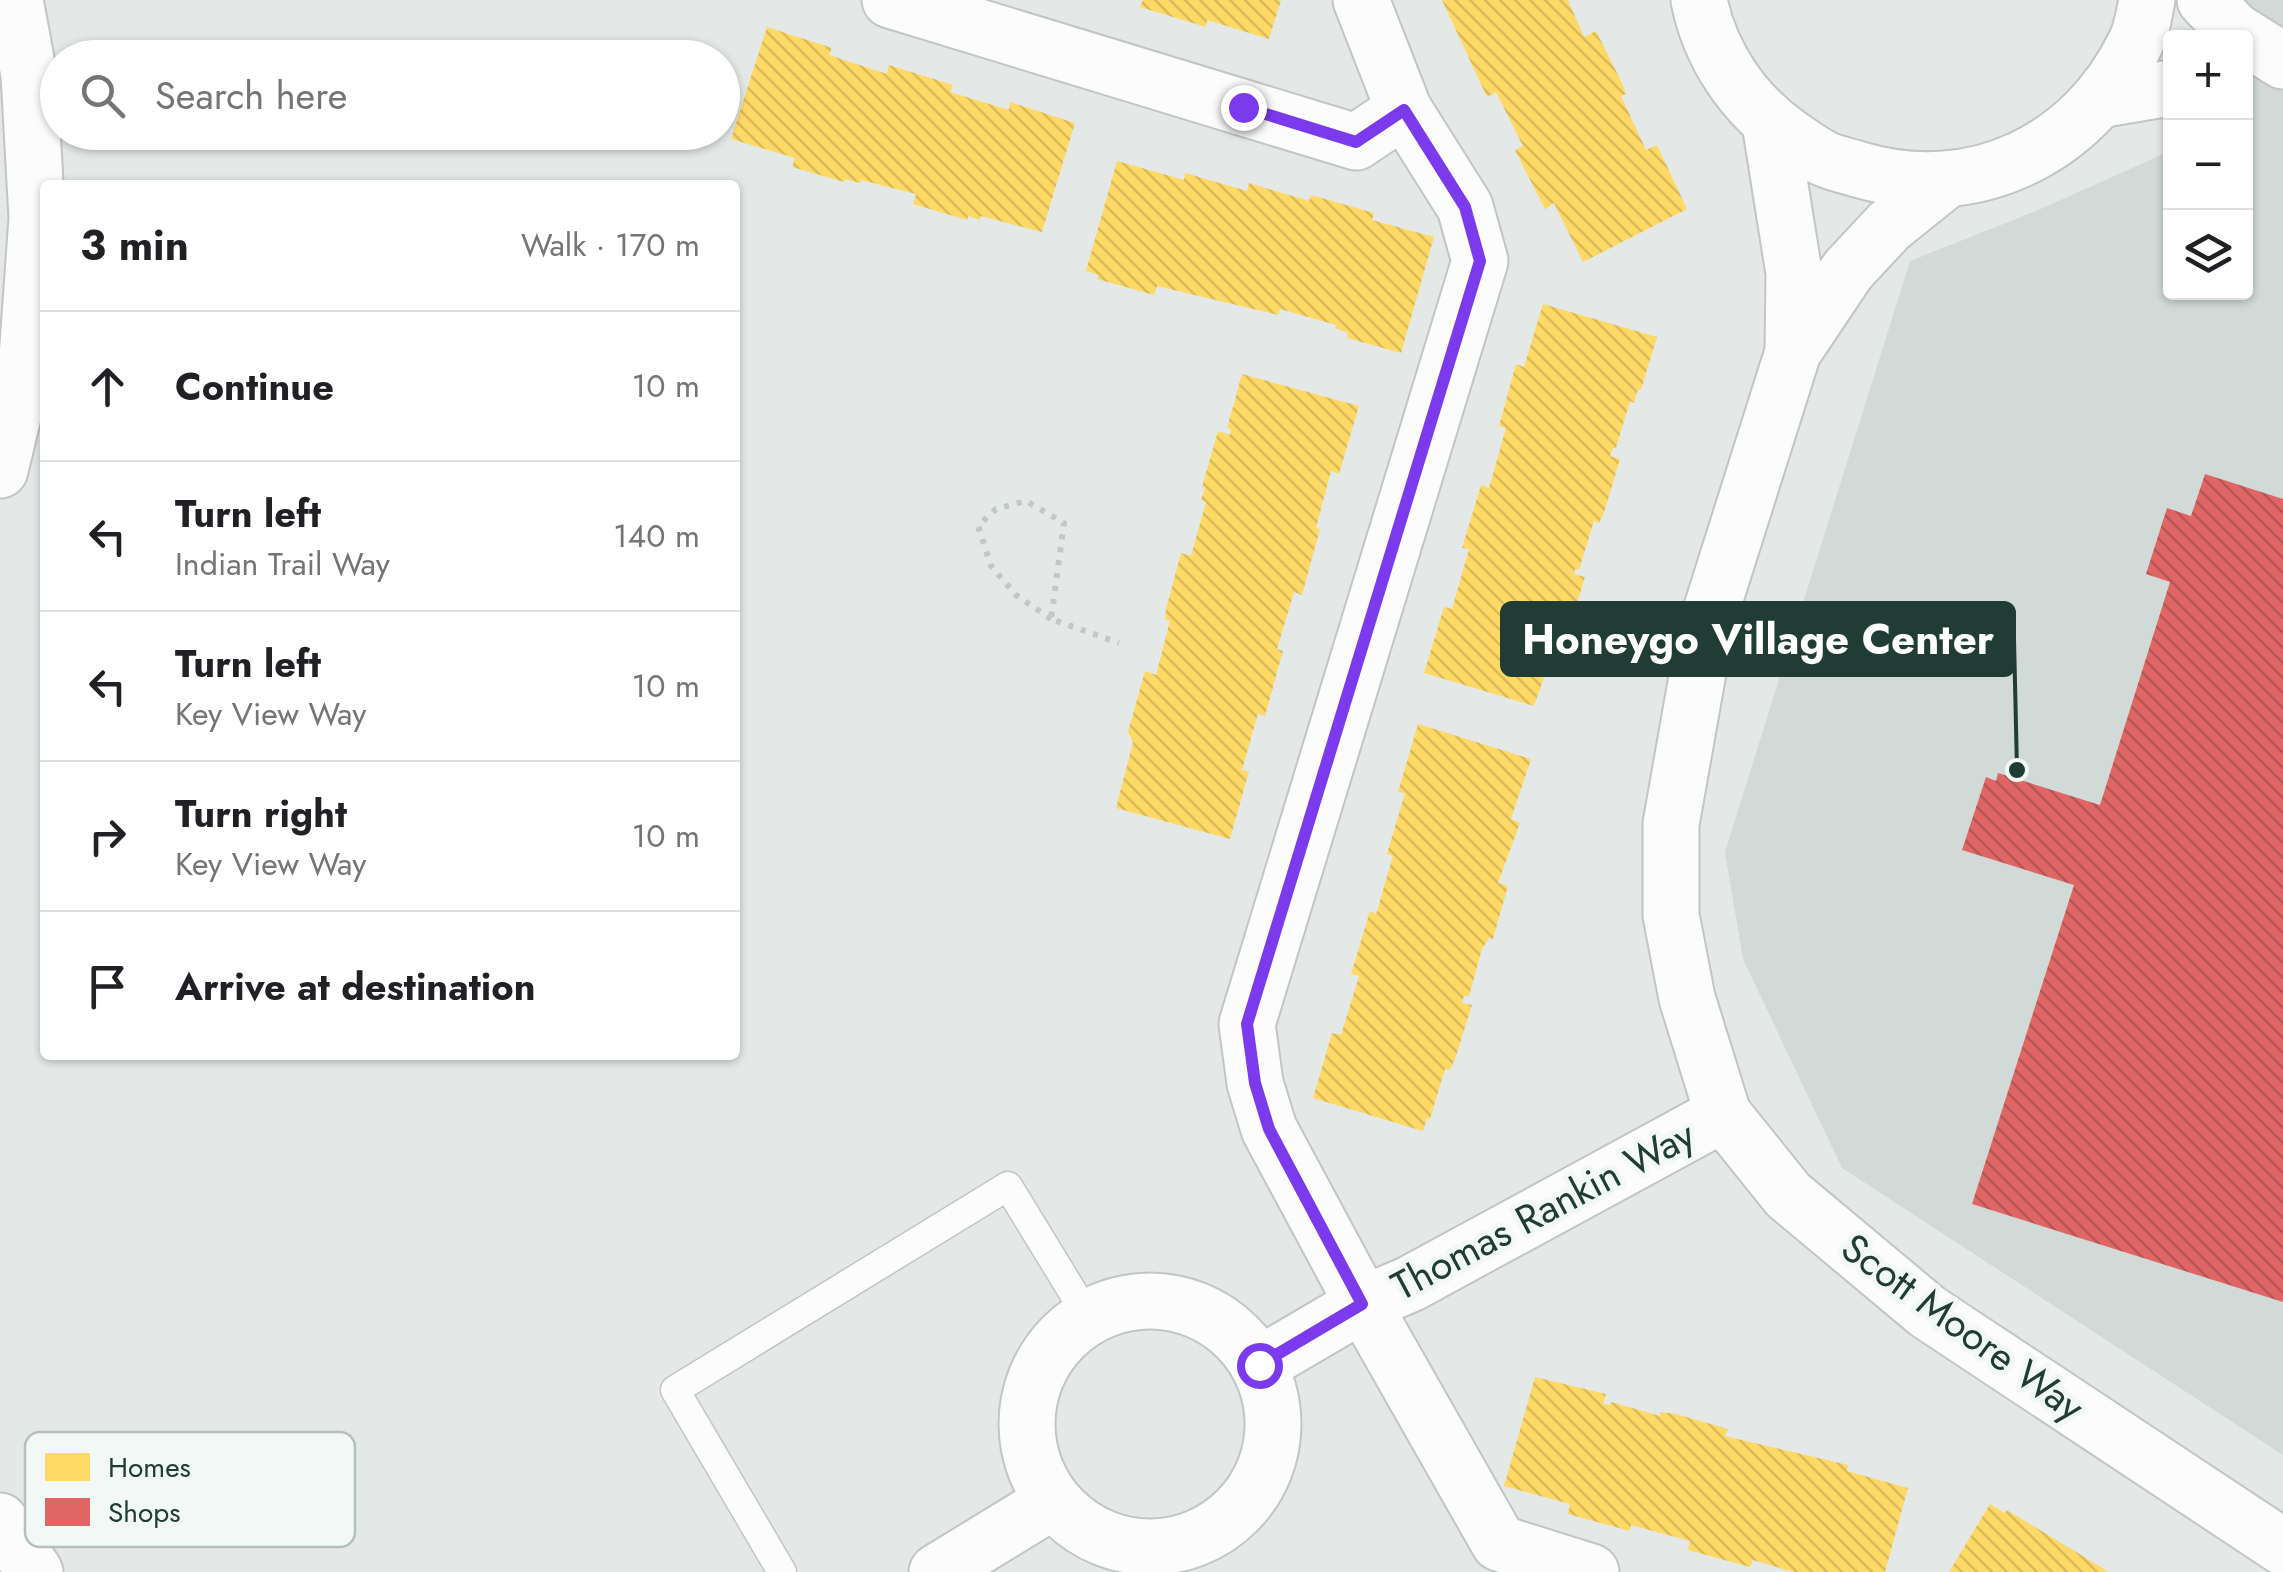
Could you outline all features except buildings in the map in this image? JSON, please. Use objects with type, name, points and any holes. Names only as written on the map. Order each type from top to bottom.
[{"type":"street","points":[[1,464],[27,358],[37,218],[28,76],[15,0]]},
{"type":"street","points":[[890,0],[1356,142],[1404,110]]},
{"type":"street","points":[[1362,0],[1404,110],[1465,207],[1480,261],[1247,1024],[1255,1083],[1269,1129],[1362,1304],[1499,1542],[1591,1572]]},
{"type":"street","points":[[1699,0],[1718,56],[1742,92],[1770,123],[1822,158],[1883,177],[1945,181],[1985,173],[2023,159],[2064,133],[2100,100],[2136,42],[2147,0]]},
{"type":"street","points":[[2205,0],[2234,30],[2283,61]]},
{"type":"street","points":[[2253,82],[2283,80]]},
{"type":"street","points":[[2100,100],[2163,89]]},
{"type":"street","name":"Scott Moore Way","points":[[1770,123],[1794,273],[1793,352]]},
{"type":"street","name":"Scott Moore Way","points":[[1945,181],[1888,226],[1848,270],[1793,352],[1706,628],[1672,824],[1671,916],[1687,998],[1723,1114],[1788,1195],[1928,1312],[2283,1547]]},
{"type":"street","name":"Thomas Rankin Way","points":[[1259,1365],[1362,1304],[1410,1284],[1723,1114]]},
{"type":"street","points":[[1164,1301],[1202,1311],[1235,1333],[1259,1365],[1272,1402],[1273,1442],[1262,1480],[1239,1512],[1207,1535],[1168,1559],[1084,1529],[1053,1501],[1033,1464],[1026,1422],[1034,1380],[1055,1344],[1088,1317],[1124,1303],[1164,1301]]},
{"type":"street","points":[[937,1572],[1053,1501]]},
{"type":"street","points":[[0,1522],[35,1572]]},
{"type":"lane","points":[[782,1572],[675,1390],[1008,1186],[1088,1317]]},
{"type":"path","points":[[1052,619],[1064,523],[1026,501],[996,510],[978,526],[991,566],[1016,595],[1052,619],[1118,644]]},
{"type":"shaded area","points":[[2225,0],[2283,0],[2283,1455],[1842,1168],[1743,959],[1725,852],[1910,261],[2163,154],[2163,300],[2253,300],[2253,30],[2242,30]]},
{"type":"place","name":"Honeygo Village Center","points":[[2017,770]]},
{"type":"route","points":[[1243,107],[1356,142],[1404,110],[1465,207],[1480,261],[1247,1024],[1255,1083],[1269,1129],[1362,1304],[1259,1365]]}]
